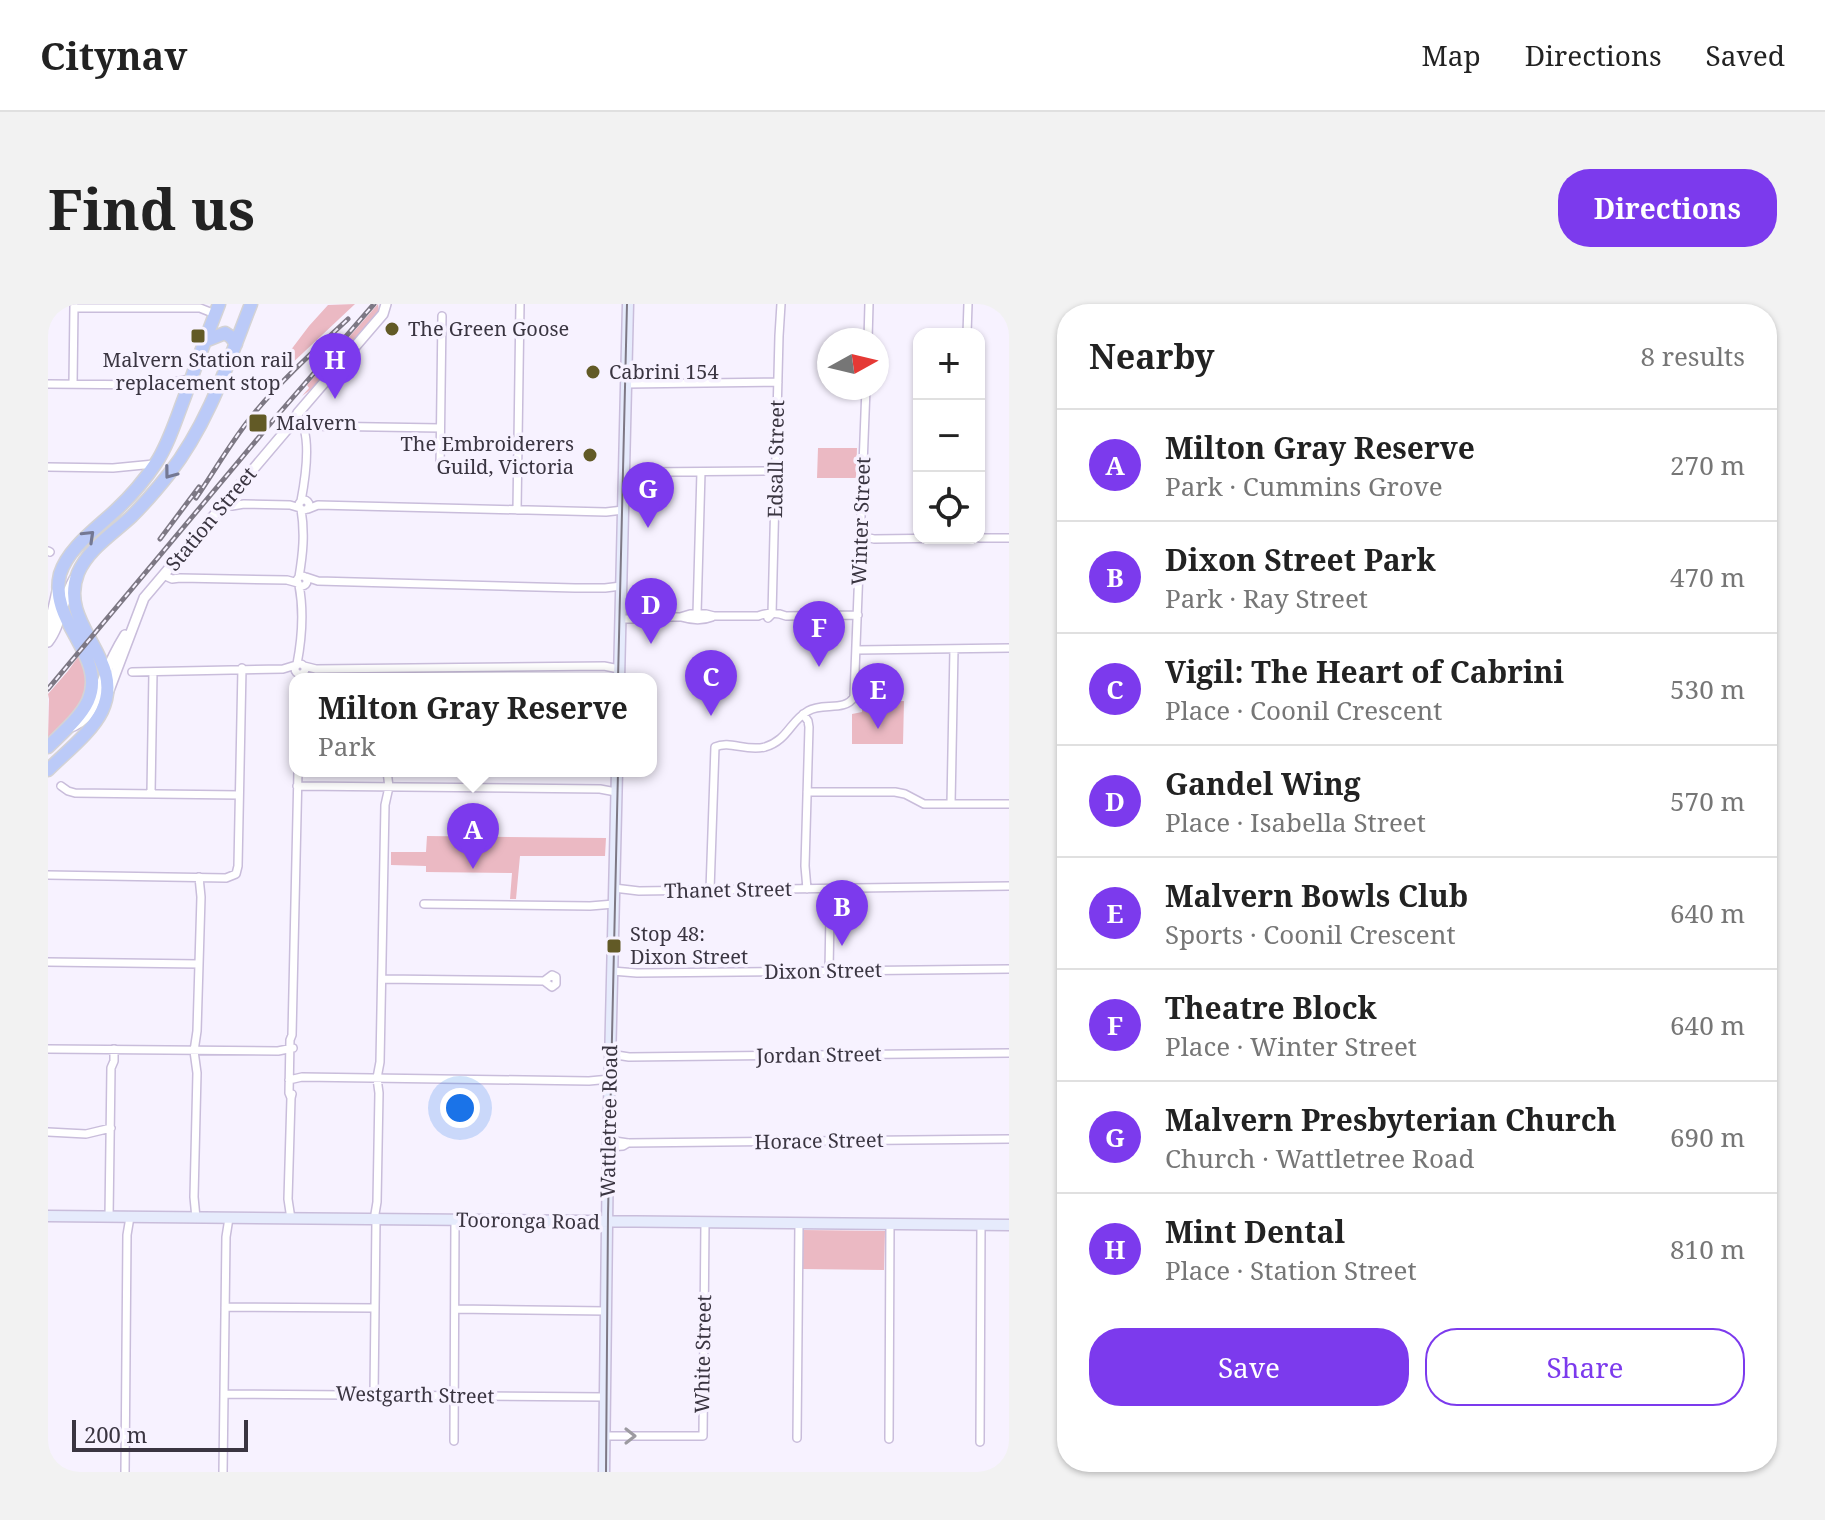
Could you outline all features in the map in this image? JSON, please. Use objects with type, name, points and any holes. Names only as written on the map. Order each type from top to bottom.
[{"type":"highway","points":[[48,770],[95,722],[105,703],[108,685],[106,672],[81,624],[75,603],[74,588],[80,569],[90,554],[153,494],[185,450],[214,400],[251,304]]},
{"type":"highway","points":[[48,747],[86,704],[92,684],[89,663],[58,600],[62,569],[72,552],[130,496],[155,464],[165,446],[217,309]]},
{"type":"highway","points":[[205,341],[225,333],[236,344]]},
{"type":"highway","points":[[165,446],[185,450]]},
{"type":"main road","points":[[619,670],[628,304]]},
{"type":"main road","name":"Wattletree Road","points":[[604,1472],[617,777]]},
{"type":"main road","name":"Tooronga Road","points":[[48,1216],[1009,1225]]},
{"type":"street","name":"Station Street","points":[[105,703],[141,602],[228,499],[300,423],[301,415],[384,313],[386,304]]},
{"type":"street","name":"Station Street","points":[[357,348],[395,304]]},
{"type":"street","points":[[517,510],[520,304]]},
{"type":"street","name":"Edsall Street","points":[[770,616],[781,304]]},
{"type":"street","points":[[868,328],[869,304]]},
{"type":"street","points":[[967,328],[968,304]]},
{"type":"street","points":[[73,384],[74,306],[217,309]]},
{"type":"street","points":[[440,466],[442,316]]},
{"type":"street","points":[[48,384],[157,385],[191,379]]},
{"type":"street","points":[[626,384],[778,382]]},
{"type":"street","name":"Winter Street","points":[[800,718],[819,707],[846,705],[855,693],[866,400]]},
{"type":"street","points":[[300,671],[304,489],[300,423],[314,426],[440,428]]},
{"type":"street","points":[[48,467],[113,468],[155,464]]},
{"type":"street","points":[[624,472],[638,475],[643,472],[775,471]]},
{"type":"street","points":[[697,614],[701,472]]},
{"type":"street","points":[[228,499],[244,504],[623,513]]},
{"type":"street","points":[[985,538],[1009,538]]},
{"type":"street","points":[[861,539],[913,539]]},
{"type":"street","points":[[49,637],[80,569]]},
{"type":"street","points":[[166,572],[180,578],[621,589]]},
{"type":"street","points":[[49,637],[58,583]]},
{"type":"street","points":[[680,617],[697,614],[858,615]]},
{"type":"street","points":[[620,617],[706,619],[714,616]]},
{"type":"street","name":"Station Street","points":[[65,729],[80,724],[90,712],[106,672],[132,626]]},
{"type":"street","points":[[49,637],[73,634]]},
{"type":"street","points":[[96,650],[107,652],[118,648]]},
{"type":"street","points":[[857,650],[1009,648]]},
{"type":"street","points":[[951,804],[954,649]]},
{"type":"street","points":[[132,672],[242,668],[300,671],[604,666],[619,670]]},
{"type":"street","points":[[48,875],[226,878],[236,874],[242,668]]},
{"type":"street","points":[[388,668],[388,673]]},
{"type":"street","points":[[151,793],[153,672]]},
{"type":"street","points":[[710,890],[714,751],[718,745],[725,744],[750,749],[770,745],[782,738],[800,718],[809,724],[805,889]]},
{"type":"street","points":[[288,1219],[298,777]]},
{"type":"street","points":[[374,1395],[386,777]]},
{"type":"street","points":[[61,786],[73,793],[239,795]]},
{"type":"street","points":[[297,786],[616,788]]},
{"type":"street","points":[[807,792],[895,792],[924,804],[1009,804]]},
{"type":"street","points":[[193,1218],[201,877]]},
{"type":"street","name":"Thanet Street","points":[[424,904],[590,906],[639,891],[1009,886]]},
{"type":"street","points":[[829,970],[830,888]]},
{"type":"street","points":[[48,962],[199,964]]},
{"type":"street","name":"Dixon Street","points":[[612,974],[1009,969]]},
{"type":"street","points":[[382,979],[544,981]]},
{"type":"street","points":[[48,1049],[292,1052]]},
{"type":"street","points":[[109,1217],[111,1049]]},
{"type":"street","name":"Jordan Street","points":[[610,1058],[1009,1053]]},
{"type":"street","points":[[291,1076],[610,1081]]},
{"type":"street","points":[[48,1132],[110,1132]]},
{"type":"street","name":"Horace Street","points":[[608,1143],[623,1146],[628,1143],[1009,1139]]},
{"type":"street","points":[[125,1472],[127,1217]]},
{"type":"street","points":[[223,1472],[226,1218]]},
{"type":"street","points":[[454,1441],[455,1221]]},
{"type":"street","name":"White Street","points":[[605,1436],[703,1436],[705,1223]]},
{"type":"street","points":[[797,1438],[799,1223]]},
{"type":"street","points":[[889,1439],[890,1224]]},
{"type":"street","points":[[980,1442],[981,1225]]},
{"type":"street","points":[[225,1307],[375,1308]]},
{"type":"street","points":[[455,1309],[606,1311]]},
{"type":"street","name":"Westgarth Street","points":[[224,1394],[605,1397]]},
{"type":"shaded area","points":[[355,304],[287,368],[281,363],[328,305]]},
{"type":"shaded area","points":[[378,304],[379,311],[313,388],[302,396],[309,388],[307,385]]},
{"type":"shaded area","points":[[818,448],[857,448],[856,478],[817,478]]},
{"type":"shaded area","points":[[80,654],[86,673],[84,693],[69,718],[48,739],[48,694]]},
{"type":"shaded area","points":[[862,701],[904,701],[903,744],[852,744],[852,714],[862,712]]},
{"type":"shaded area","points":[[427,836],[606,838],[605,856],[520,856],[516,899],[510,899],[512,873],[426,872],[426,866],[391,865],[391,852],[426,852]]},
{"type":"shaded area","points":[[803,1230],[885,1231],[884,1270],[802,1269]]},
{"type":"tram line","points":[[618,673],[627,304]]},
{"type":"tram line","points":[[606,1472],[608,1214],[618,777]]},
{"type":"railway","points":[[48,689],[374,304]]},
{"type":"railway","points":[[196,498],[256,411],[348,319]]},
{"type":"railway","points":[[160,539],[199,487]]},
{"type":"place","name":"The Green Goose","points":[[392,329]]},
{"type":"place","name":"Malvern Station rail replacement stop","points":[[198,336]]},
{"type":"place","name":"Cabrini 154","points":[[593,372]]},
{"type":"place","name":"Mint Dental","points":[[335,399]]},
{"type":"place","name":"Malvern","points":[[258,423]]},
{"type":"place","name":"The Embroiderers Guild, Victoria","points":[[590,455]]},
{"type":"place","name":"Malvern Presbyterian Church","points":[[648,528]]},
{"type":"place","name":"Gandel Wing","points":[[651,644]]},
{"type":"place","name":"Theatre Block","points":[[819,667]]},
{"type":"place","name":"Vigil: The Heart of Cabrini","points":[[711,716]]},
{"type":"place","name":"Malvern Bowls Club","points":[[878,729]]},
{"type":"place","name":"Milton Gray Reserve","points":[[473,869]]},
{"type":"place","name":"Stop 48: Dixon Street","points":[[614,946]]},
{"type":"place","name":"Dixon Street Park","points":[[842,946]]}]
